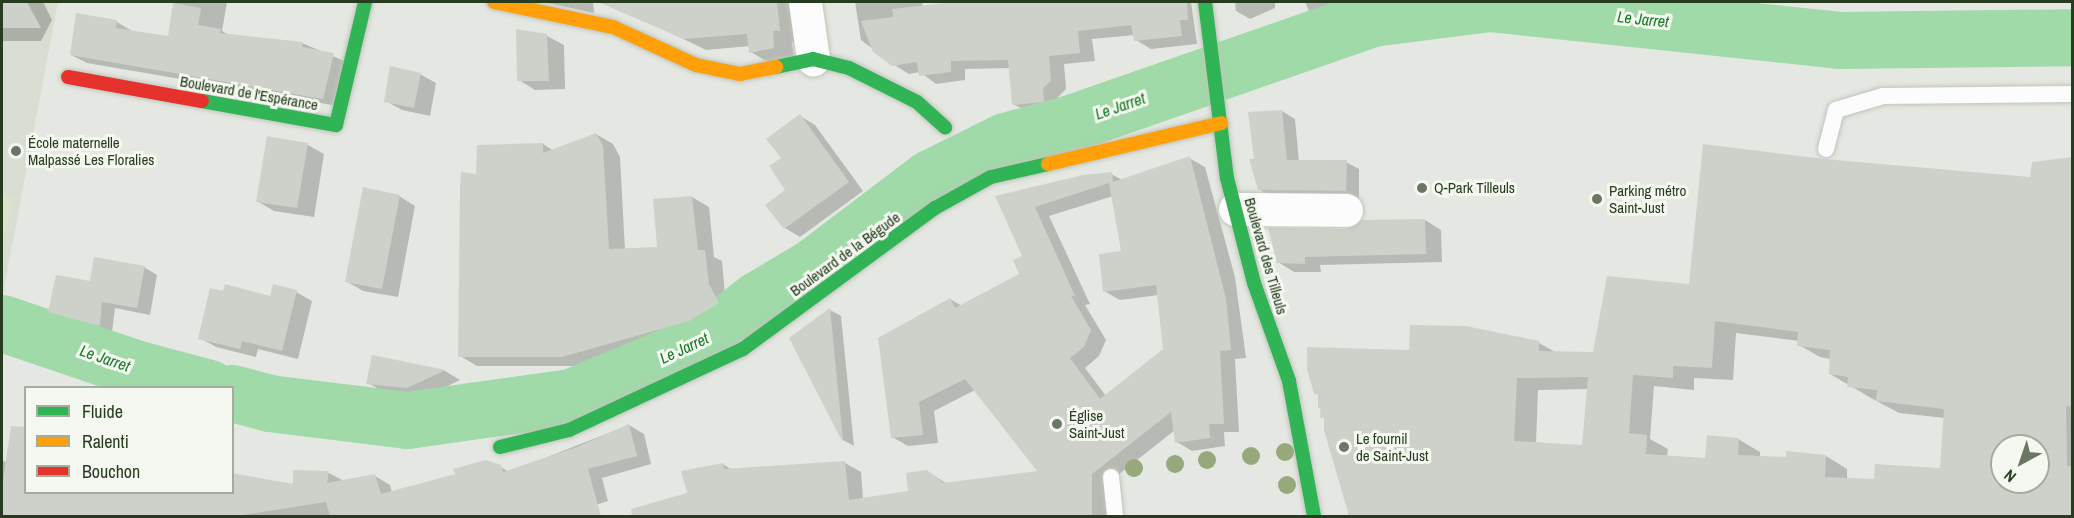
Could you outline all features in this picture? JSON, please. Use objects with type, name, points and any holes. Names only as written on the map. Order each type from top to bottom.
[{"type":"street","name":"Boulevard de l'Espérance","points":[[68,77],[336,125],[364,2]]},
{"type":"street","points":[[494,2],[523,11],[613,27],[696,65],[740,74],[813,59],[849,68],[917,102],[945,127]]},
{"type":"street","points":[[805,2],[813,59]]},
{"type":"street","name":"Boulevard des Tilleuls","points":[[1205,2],[1235,209],[1254,283],[1289,381],[1314,516]]},
{"type":"street","name":"Boulevard de la Bégude","points":[[500,447],[568,430],[743,349],[935,208],[991,177],[1221,123]]},
{"type":"street","points":[[1235,209],[1346,210]]},
{"type":"lane","points":[[1826,149],[1836,110],[1883,96],[2073,94]]},
{"type":"lane","points":[[1111,477],[1114,516]]},
{"type":"shaded area","name":"École maternelle Malpassé Les Floralies","points":[[2,2],[58,2],[2,300]]},
{"type":"green space","points":[[2,195],[14,199],[2,243]]},
{"type":"building","points":[[2,2],[27,2],[41,28],[2,28]]},
{"type":"building","points":[[598,2],[777,2],[780,31],[773,31],[774,48],[749,53],[747,34],[684,39]]},
{"type":"building","points":[[954,2],[1187,2],[1188,20],[1180,20],[1182,36],[1134,41],[1131,25],[1078,31],[1080,53],[1049,56],[1051,81],[1043,88],[1044,102],[1012,105],[1008,60],[951,61],[951,72],[919,76],[917,62],[892,66],[873,52],[861,21],[893,17],[892,9]]},
{"type":"building","points":[[173,3],[201,8],[198,25],[221,29],[220,33],[303,42],[302,47],[334,53],[323,99],[70,55],[76,13],[117,20],[116,28],[168,36]]},
{"type":"building","points":[[516,29],[547,34],[549,81],[517,81]]},
{"type":"building","points":[[390,66],[421,73],[414,108],[384,102]]},
{"type":"building","points":[[1282,110],[1287,160],[1347,160],[1346,191],[1258,190],[1249,159],[1254,159],[1248,112]]},
{"type":"building","points":[[800,114],[849,182],[784,229],[765,205],[785,190],[769,166],[781,158],[766,139]]},
{"type":"building","points":[[596,133],[603,146],[609,249],[657,247],[653,199],[692,196],[698,250],[705,250],[709,284],[719,303],[689,321],[562,357],[458,357],[461,172],[476,174],[477,145],[543,143],[543,153]]},
{"type":"building","points":[[267,136],[308,143],[297,208],[256,202]]},
{"type":"building","points":[[1703,144],[1824,159],[2030,177],[2032,162],[2073,157],[2073,407],[2066,406],[2067,466],[2073,466],[2073,516],[1349,516],[1324,430],[1324,418],[1320,418],[1321,408],[1318,408],[1318,394],[1314,394],[1307,369],[1307,347],[1409,350],[1410,325],[1466,326],[1539,341],[1539,351],[1593,352],[1607,276],[1689,284]],"holes":[[[1715,321],[1798,332],[1797,346],[1830,350],[1829,374],[1848,377],[1847,387],[1877,390],[1876,401],[1944,409],[1940,468],[1875,464],[1874,479],[1825,477],[1826,455],[1786,451],[1786,457],[1738,455],[1739,438],[1707,435],[1705,458],[1646,454],[1647,435],[1629,433],[1633,375],[1673,378],[1673,366],[1712,368]],[[1588,377],[1582,445],[1514,441],[1517,378]]]},
{"type":"building","points":[[1190,156],[1226,299],[1231,350],[1220,351],[1224,424],[1209,424],[1210,438],[1175,443],[1171,412],[1092,474],[1092,516],[632,516],[631,509],[687,493],[681,471],[723,463],[724,469],[845,461],[849,500],[908,491],[906,473],[927,470],[943,483],[1037,471],[965,379],[919,402],[923,435],[891,438],[878,338],[950,298],[955,308],[1019,274],[1013,260],[1022,256],[995,196],[1083,175],[1112,172],[1113,182]],"holes":[[[1109,183],[1121,251],[1099,254],[1103,292],[1156,285],[1163,349],[1100,399],[1070,358],[1084,347],[1091,330],[1071,296],[1075,296],[1035,207]]]},
{"type":"building","points":[[363,187],[400,195],[382,289],[345,282]]},
{"type":"building","points":[[1425,219],[1426,254],[1305,257],[1305,264],[1277,263],[1268,228],[1346,229],[1362,220]]},
{"type":"building","points":[[94,257],[145,266],[137,308],[102,302],[100,326],[48,312],[56,275],[90,281]]},
{"type":"building","points":[[225,284],[270,296],[273,284],[297,290],[282,351],[242,341],[240,349],[198,339],[210,288],[223,291]]},
{"type":"building","points":[[830,308],[843,440],[842,441],[789,338]]},
{"type":"building","points":[[372,355],[446,370],[407,388],[366,384]]},
{"type":"building","points":[[629,424],[637,456],[588,469],[601,516],[330,516],[326,502],[237,516],[2,516],[2,487],[11,426],[24,427],[24,494],[234,494],[234,473],[293,484],[293,470],[329,471],[327,483],[375,474],[381,494],[455,474],[453,469],[486,460],[501,465],[503,472],[577,447]]},
{"type":"waterway","name":"Le Jarret","points":[[234,394],[269,403],[407,420],[571,397],[705,341],[757,300],[814,266],[930,178],[1005,141],[1068,124],[1372,18],[1489,3],[1839,40],[2072,37]]},
{"type":"waterway","name":"Le Jarret","points":[[2,323],[138,369],[202,386]]},
{"type":"traffic: fast","points":[[202,101],[336,125],[365,2]]},
{"type":"traffic: fast","points":[[1205,2],[1227,178],[1254,283],[1289,381],[1314,516]]},
{"type":"traffic: fast","points":[[776,67],[813,59],[849,68],[917,102],[945,127]]},
{"type":"traffic: fast","points":[[500,447],[569,430],[743,349],[935,208],[991,177],[1048,164]]},
{"type":"traffic: slow","points":[[494,2],[613,27],[696,65],[740,74],[776,67]]},
{"type":"traffic: slow","points":[[1048,164],[1221,123]]},
{"type":"traffic: jam","points":[[68,77],[202,101]]},
{"type":"place","name":"École maternelle Malpassé Les Floralies","points":[[16,151]]},
{"type":"place","name":"Q-Park Tilleuls","points":[[1422,188]]},
{"type":"place","name":"Parking métro Saint-Just","points":[[1597,199]]},
{"type":"place","name":"Église Saint-Just","points":[[1057,424]]},
{"type":"place","name":"Le fournil de Saint-Just","points":[[1344,447]]}]
